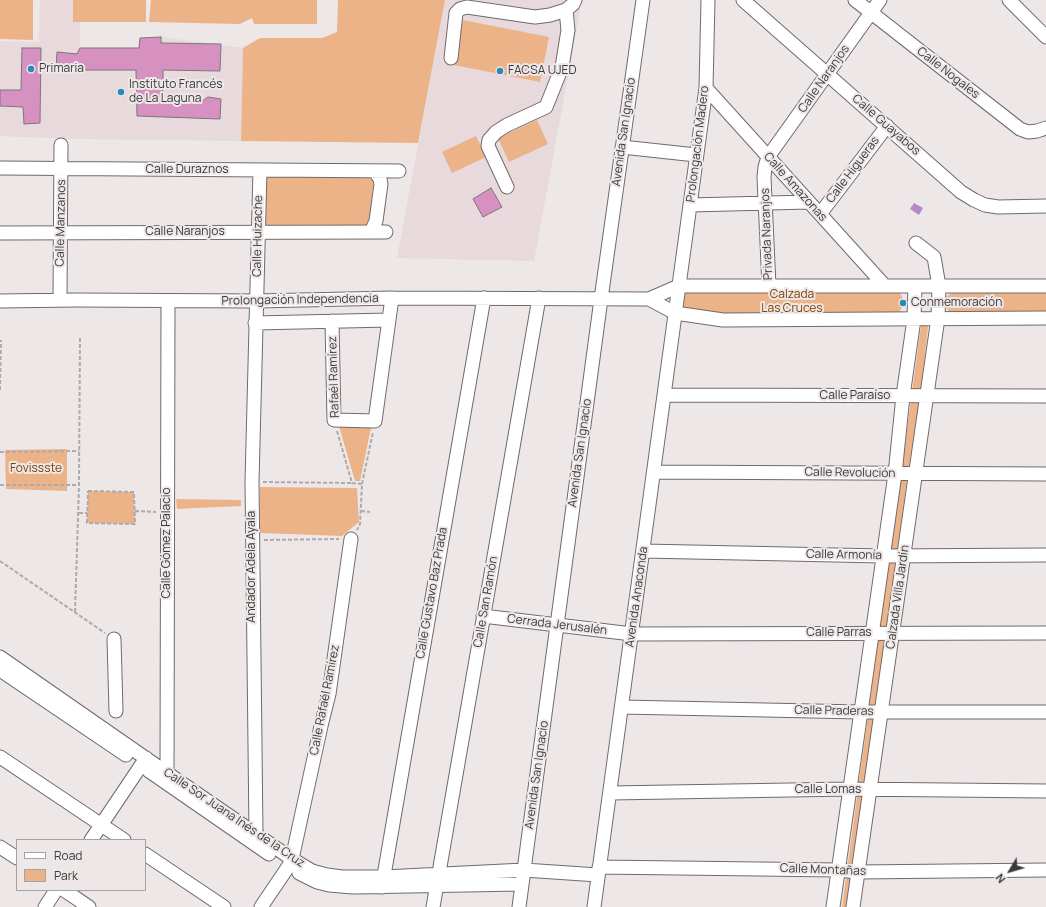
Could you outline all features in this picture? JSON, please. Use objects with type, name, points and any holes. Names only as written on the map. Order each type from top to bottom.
[{"type":"street","name":"Avenida San Ignacio","points":[[519,907],[642,0]]},
{"type":"street","name":"Prolongación Madero","points":[[679,286],[706,88],[708,0]]},
{"type":"street","name":"Calle Guayabos","points":[[743,0],[961,192],[985,205],[998,208],[1046,206]]},
{"type":"street","name":"Calle Nogales","points":[[855,0],[1020,129],[1028,132],[1046,128]]},
{"type":"street","name":"Calle Naranjos","points":[[768,157],[880,0]]},
{"type":"street","points":[[1011,2],[1046,37]]},
{"type":"street","points":[[451,58],[456,14],[460,9],[467,7],[535,17],[550,14],[570,5],[568,30],[562,67],[546,107],[507,125],[496,132],[489,140],[488,146],[508,186]]},
{"type":"street","name":"Calle Amazonas","points":[[706,88],[885,286]]},
{"type":"street","name":"Calle Higueras","points":[[820,214],[886,126]]},
{"type":"street","name":"Calle Manzanos","points":[[60,300],[61,145]]},
{"type":"street","points":[[622,147],[696,155]]},
{"type":"street","name":"Privada Naranjos","points":[[768,157],[764,178],[769,286]]},
{"type":"street","name":"Calle Duraznos","points":[[0,168],[399,171]]},
{"type":"street","name":"Calle Huizache","points":[[257,301],[260,170]]},
{"type":"street","points":[[375,171],[380,178],[381,184],[376,221],[371,232],[386,232]]},
{"type":"street","points":[[690,205],[809,202]]},
{"type":"street","name":"Calle Naranjos","points":[[0,233],[371,232]]},
{"type":"street","name":"Calzada Villa Jardín","points":[[853,907],[938,318],[938,286],[934,257],[916,243]]},
{"type":"street","points":[[601,299],[649,299],[679,286],[1046,286]]},
{"type":"street","name":"Avenida Anaconda","points":[[594,907],[679,286]]},
{"type":"street","name":"Calzada Villa Jardín","points":[[833,907],[895,474],[903,396],[914,319],[915,286]]},
{"type":"street","points":[[334,420],[375,421],[392,298]]},
{"type":"street","name":"Prolongación Independencia","points":[[0,301],[257,301],[392,298],[601,299]]},
{"type":"street","name":"Calle Gustavo Baz Prada","points":[[383,882],[484,298]]},
{"type":"street","name":"Calle San Ramón","points":[[433,907],[539,298]]},
{"type":"street","points":[[649,299],[675,313],[723,320],[1046,318]]},
{"type":"street","name":"Calle Gómez Palacio","points":[[167,778],[168,301]]},
{"type":"street","name":"Andador Adela Ayala","points":[[256,833],[252,482],[255,323],[257,301]]},
{"type":"street","points":[[255,323],[389,320]]},
{"type":"street","name":"Rafaél Ramírez","points":[[332,321],[334,420]]},
{"type":"street","name":"Calle Paraíso","points":[[664,396],[1046,396]]},
{"type":"street","name":"Calle Revolución","points":[[654,472],[1046,474]]},
{"type":"street","name":"Calle Rafaél Ramírez","points":[[290,863],[329,694],[351,539]]},
{"type":"street","name":"Calle Armonía","points":[[643,551],[883,556],[1046,555]]},
{"type":"street","name":"Cerrada Jerusalén","points":[[483,616],[632,634]]},
{"type":"street","name":"Calle Parras","points":[[632,634],[893,632],[1046,633]]},
{"type":"street","points":[[114,639],[116,711]]},
{"type":"street","name":"Calle Sor Juana Inés de la Cruz","points":[[0,657],[18,676],[290,863]]},
{"type":"street","name":"Calle Sor Juana Inés de la Cruz","points":[[0,670],[18,676]]},
{"type":"street","name":"Calle Praderas","points":[[622,707],[861,712],[1046,712]]},
{"type":"street","points":[[0,757],[122,839]]},
{"type":"street","points":[[91,839],[144,762]]},
{"type":"street","name":"Calle Sor Juana Inés de la Cruz","points":[[167,778],[256,833],[307,878],[329,885],[438,880],[524,870]]},
{"type":"street","name":"Calle Lomas","points":[[610,793],[850,789],[1046,791]]},
{"type":"street","points":[[0,847],[16,857]]},
{"type":"street","points":[[146,855],[224,907]]},
{"type":"street","points":[[261,907],[290,863]]},
{"type":"street","name":"Calle Montañas","points":[[524,870],[838,870],[858,872],[1046,870]]},
{"type":"street","name":"Calle Sor Juana Inés de la Cruz","points":[[438,880],[522,884]]},
{"type":"street","points":[[45,907],[55,891]]},
{"type":"street","points":[[65,891],[89,907]]},
{"type":"path","points":[[75,612],[79,485],[80,338]]},
{"type":"path","points":[[0,390],[1,340]]},
{"type":"path","name":"Rafaél Ramírez","points":[[334,420],[352,483]]},
{"type":"path","points":[[252,540],[351,539],[360,524],[362,484],[375,421]]},
{"type":"path","points":[[0,452],[79,451]]},
{"type":"path","points":[[252,482],[362,484]]},
{"type":"path","points":[[0,485],[79,485]]},
{"type":"path","points":[[88,491],[134,492],[134,511],[135,524],[87,523],[88,491]]},
{"type":"path","points":[[134,511],[168,512]]},
{"type":"path","points":[[361,511],[370,512]]},
{"type":"path","points":[[78,513],[87,513]]},
{"type":"path","points":[[0,561],[114,639]]},
{"type":"shaded area","name":"Instituto Francés de La Laguna","points":[[40,0],[80,0],[80,48],[138,48],[140,38],[161,37],[243,48],[241,141],[71,139],[0,136],[0,41],[39,42]]},
{"type":"shaded area","name":"FACSA UJED","points":[[445,0],[582,0],[534,261],[397,258]]},
{"type":"shaded area","points":[[914,203],[923,208],[919,215],[910,209]]},
{"type":"green space","points":[[0,0],[33,0],[33,40],[0,39]]},
{"type":"green space","points":[[73,0],[146,0],[146,22],[73,22]]},
{"type":"green space","points":[[151,0],[317,0],[317,24],[254,24],[252,18],[240,24],[149,22]]},
{"type":"green space","points":[[338,0],[445,0],[418,143],[241,141],[243,48],[260,38],[322,38],[337,32]]},
{"type":"green space","points":[[463,20],[549,37],[540,82],[454,65]]},
{"type":"green space","points":[[537,120],[548,144],[509,162],[498,138]]},
{"type":"green space","points":[[476,136],[486,157],[452,173],[442,152]]},
{"type":"green space","points":[[259,174],[374,175],[369,228],[258,227]]},
{"type":"green space","name":"Calzada Las Cruces","points":[[689,290],[895,292],[900,293],[904,303],[899,313],[701,314],[683,309],[680,304],[682,294]]},
{"type":"green space","points":[[1046,290],[1046,313],[952,313],[944,304],[945,297],[956,291]]},
{"type":"green space","points":[[922,324],[925,324],[928,327],[921,391],[906,486],[849,907],[842,907],[921,326]]},
{"type":"green space","points":[[338,423],[372,423],[360,481],[355,481]]},
{"type":"green space","name":"Fovissste","points":[[67,449],[67,491],[6,489],[5,450]]},
{"type":"green space","points":[[260,487],[357,488],[359,522],[342,536],[260,533]]},
{"type":"green space","points":[[88,491],[134,492],[135,524],[87,523]]},
{"type":"green space","points":[[176,499],[241,500],[241,506],[177,509]]},
{"type":"building","points":[[161,37],[161,43],[221,44],[220,71],[163,70],[163,102],[201,102],[208,97],[221,99],[220,119],[137,116],[136,70],[56,70],[57,52],[77,54],[80,48],[139,48],[140,38]]},
{"type":"building","name":"Primaria","points":[[22,48],[41,48],[40,123],[24,124],[23,107],[0,106],[0,90],[21,90]]},
{"type":"building","points":[[491,188],[502,207],[483,217],[473,199]]},
{"type":"place","name":"Primaria","points":[[31,69]]},
{"type":"place","name":"FACSA UJED","points":[[500,71]]},
{"type":"place","name":"Instituto Francés de La Laguna","points":[[121,92]]},
{"type":"place","name":"Conmemoración","points":[[903,303]]}]
